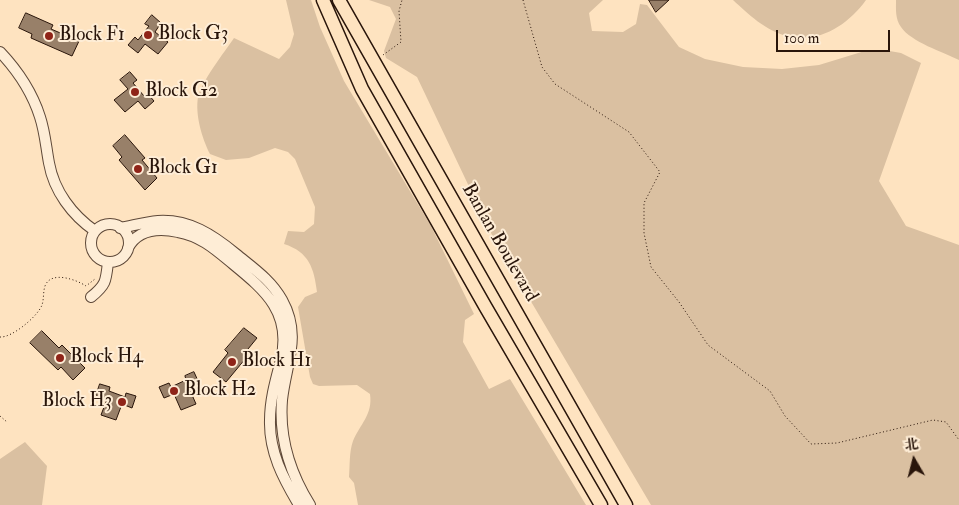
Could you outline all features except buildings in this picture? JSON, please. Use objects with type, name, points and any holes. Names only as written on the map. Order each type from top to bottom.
[{"type":"main road","points":[[323,0],[362,88],[485,306],[601,505]]},
{"type":"main road","name":"Banlan Boulevard","points":[[339,0],[626,505]]},
{"type":"street","points":[[0,52],[24,82],[36,105],[44,130],[49,166],[61,194],[80,219],[95,231]]},
{"type":"street","points":[[299,505],[282,475],[272,443],[270,410],[282,353],[283,336],[280,319],[269,296],[258,284],[212,246],[191,235],[167,230],[144,233],[137,236],[120,259],[108,262],[101,260],[92,250],[91,244],[95,231],[107,225],[120,228],[149,222],[167,221],[185,224],[202,230],[217,239],[264,277],[277,291],[289,317],[292,335],[291,354],[282,402],[284,441],[295,478],[310,505]]},
{"type":"street","points":[[120,228],[127,236],[128,248]]},
{"type":"street","points":[[91,298],[102,288],[105,282],[108,262]]},
{"type":"path","points":[[381,56],[401,42],[399,11],[402,0]]},
{"type":"path","points":[[523,0],[542,68],[555,84],[629,132],[660,172],[644,203],[644,233],[651,267],[679,302],[708,345],[770,392],[785,416],[811,444],[837,443],[933,420],[946,422],[959,440]]},
{"type":"path","points":[[0,336],[4,337],[13,333],[26,324],[41,307],[44,286],[48,281],[54,278],[65,278],[80,282],[86,286]]},
{"type":"path","points":[[0,416],[7,422]]},
{"type":"shaded area","points":[[286,0],[311,0],[320,27],[344,81],[431,226],[474,314],[465,320],[463,342],[489,389],[510,379],[586,505],[358,505],[354,483],[349,477],[350,454],[353,441],[370,408],[370,394],[357,385],[319,386],[313,384],[310,377],[298,307],[305,297],[317,292],[316,283],[312,268],[305,256],[284,244],[288,231],[304,232],[314,224],[315,207],[295,159],[288,152],[275,148],[249,158],[226,160],[210,154],[198,119],[198,97],[203,84],[234,38],[279,59],[290,47],[294,34]]},
{"type":"shaded area","points":[[369,0],[603,0],[589,13],[592,31],[623,32],[636,24],[640,4],[647,5],[679,47],[705,59],[743,67],[782,69],[819,65],[868,50],[901,53],[921,63],[879,181],[906,226],[959,245],[959,505],[651,505],[493,237],[417,77],[386,58],[384,51],[396,19],[390,7]]},
{"type":"shaded area","points":[[733,0],[866,0],[851,17],[832,30],[821,35],[799,38],[779,34],[772,30]]},
{"type":"shaded area","points":[[896,0],[959,0],[959,60],[920,42],[906,32],[898,21]]},
{"type":"shaded area","points":[[25,442],[47,466],[42,505],[0,505],[0,459]]},
{"type":"place","name":"Block G3","points":[[148,35]]},
{"type":"place","name":"Block F1","points":[[49,36]]},
{"type":"place","name":"Block G2","points":[[135,92]]},
{"type":"place","name":"Block G1","points":[[138,169]]},
{"type":"place","name":"Block H4","points":[[60,358]]},
{"type":"place","name":"Block H1","points":[[232,362]]},
{"type":"place","name":"Block H2","points":[[174,391]]},
{"type":"place","name":"Block H3","points":[[122,402]]}]
